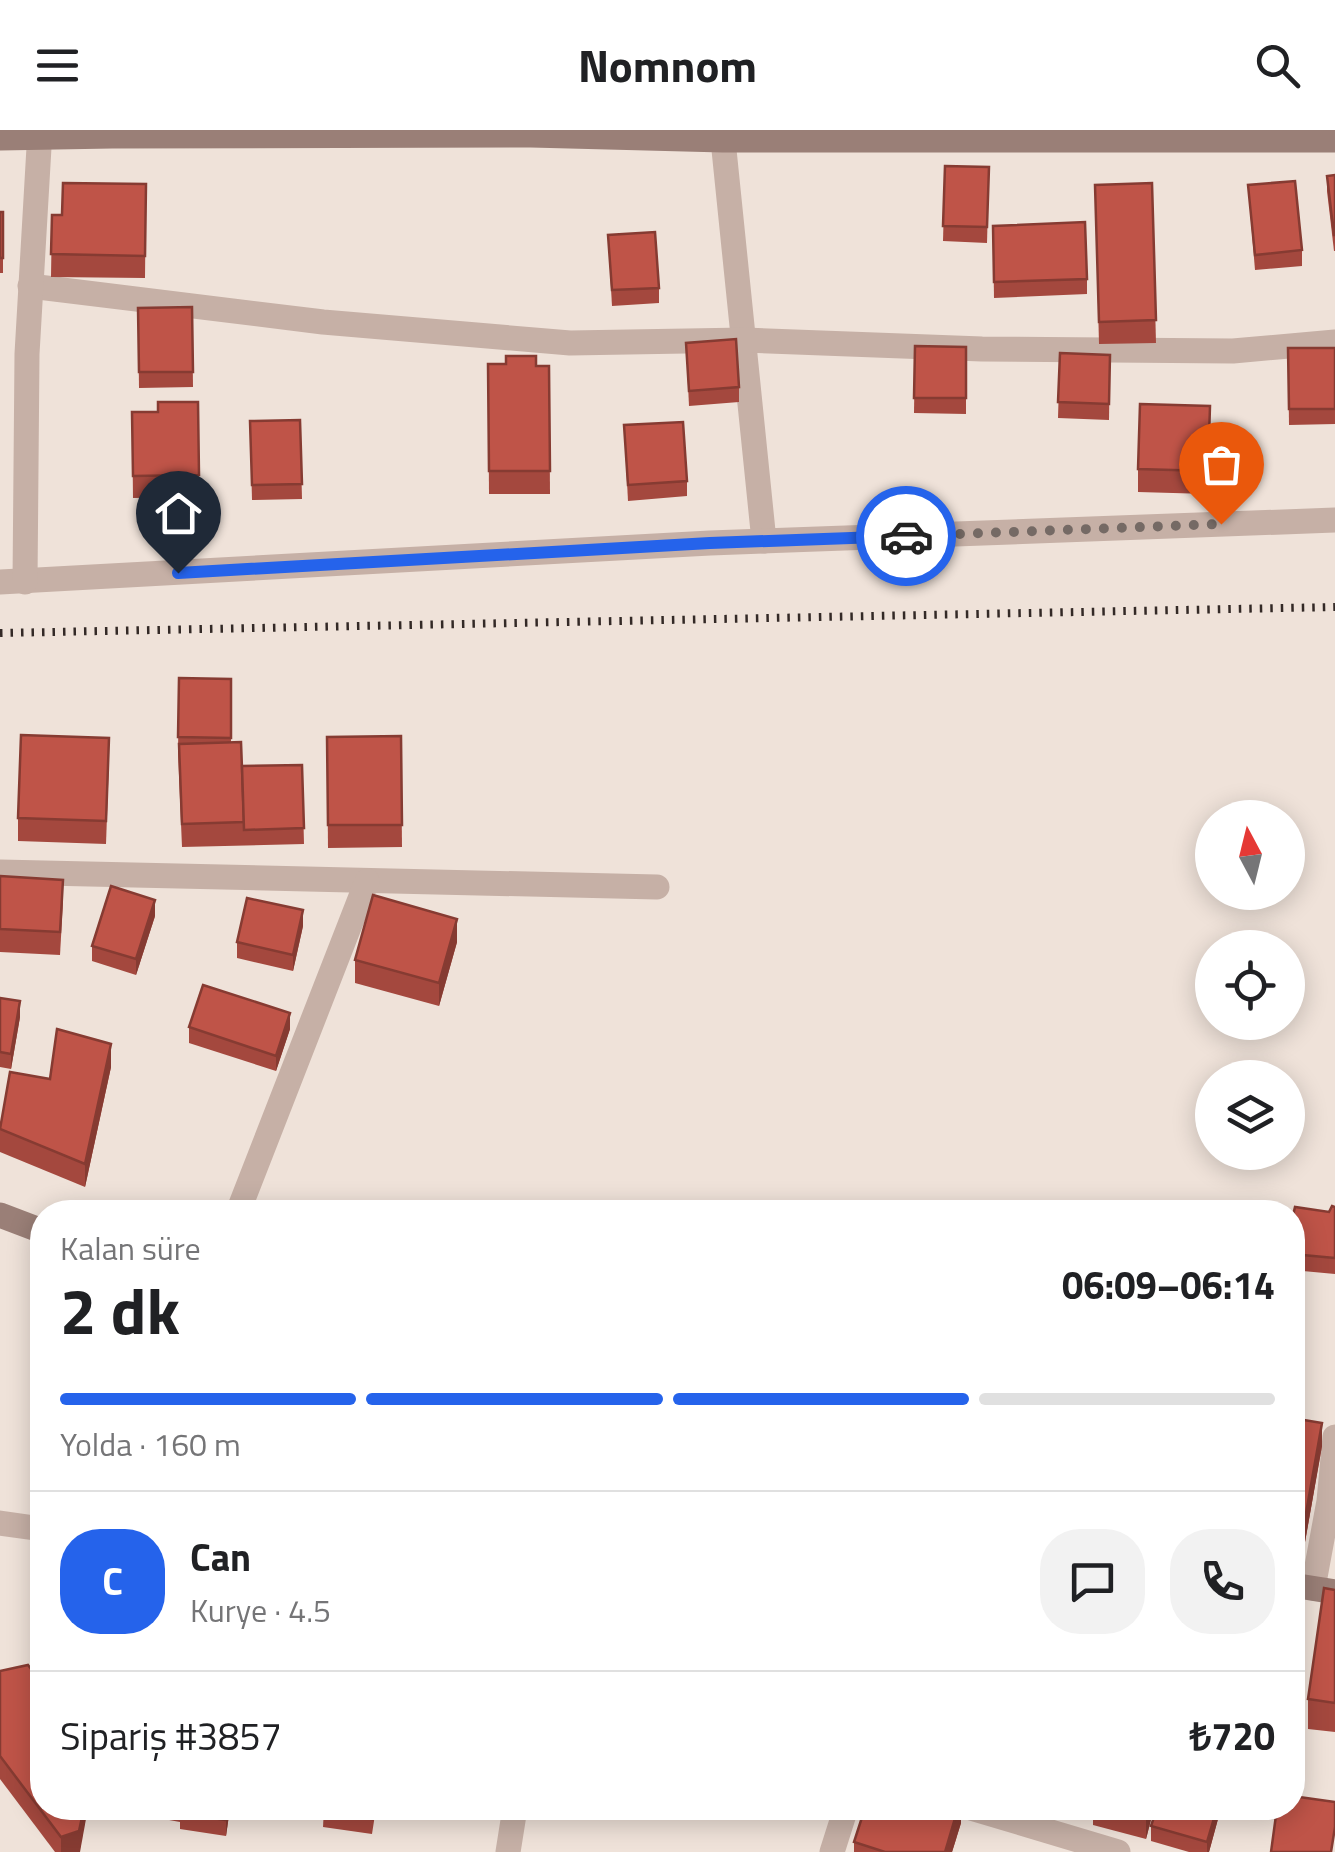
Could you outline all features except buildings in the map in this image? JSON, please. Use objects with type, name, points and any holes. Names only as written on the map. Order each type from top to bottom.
[{"type":"street","points":[[0,138],[41,134],[1335,140]]},
{"type":"street","points":[[41,134],[13,582],[764,541],[1335,520]]},
{"type":"street","points":[[724,140],[764,541]]},
{"type":"street","points":[[30,286],[323,322],[570,343],[745,340],[982,349],[1233,351],[1335,342]]},
{"type":"street","points":[[0,355],[27,354]]},
{"type":"street","points":[[0,872],[656,888]]},
{"type":"street","points":[[243,1200],[367,881]]},
{"type":"street","points":[[0,1215],[30,1226]]},
{"type":"street","points":[[1314,1588],[1335,1437]]},
{"type":"street","points":[[0,1523],[30,1527]]},
{"type":"street","points":[[508,1852],[513,1820]]},
{"type":"street","points":[[832,1852],[842,1820]]},
{"type":"street","points":[[997,1820],[1045,1842],[1118,1852]]},
{"type":"railway","points":[[0,633],[1335,607]]},
{"type":"way so far","points":[[906,536],[1221,524]]},
{"type":"route","points":[[178,573],[906,536]]}]
